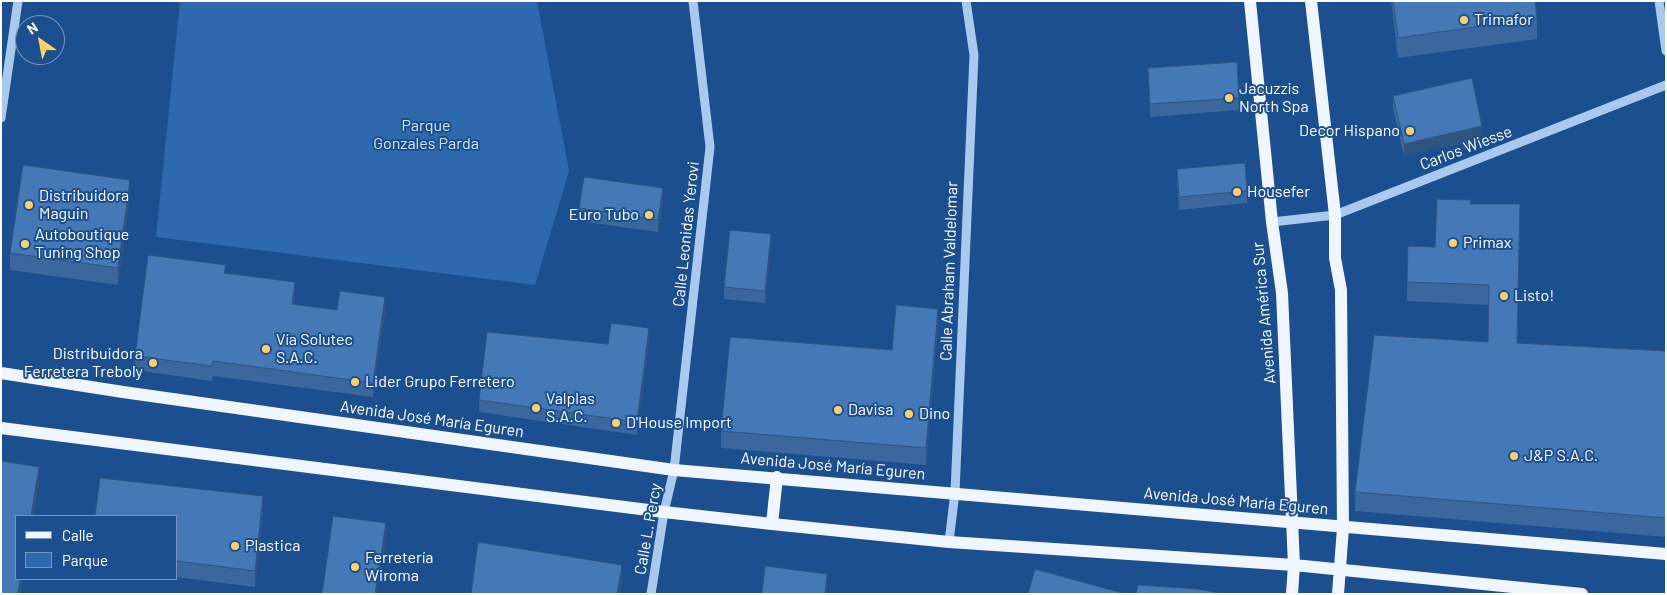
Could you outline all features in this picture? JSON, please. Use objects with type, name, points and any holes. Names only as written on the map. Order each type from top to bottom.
[{"type":"main road","name":"Avenida América Sur","points":[[1250,1],[1272,222],[1282,293],[1294,566],[1292,594]]},
{"type":"main road","points":[[1311,1],[1334,215],[1335,258],[1341,290],[1342,528],[1338,594]]},
{"type":"main road","name":"Avenida José María Eguren","points":[[1,372],[123,392],[674,470],[955,492],[1342,528],[1666,554]]},
{"type":"main road","points":[[1,428],[772,524],[950,542],[1294,566],[1340,572],[1582,594]]},
{"type":"main road","points":[[772,524],[777,477]]},
{"type":"street","points":[[1,118],[18,1]]},
{"type":"street","name":"Calle Leonidas Yerovi","points":[[674,470],[710,147],[692,1]]},
{"type":"street","name":"Calle Abraham Valdelomar","points":[[950,542],[955,492],[974,55],[966,1]]},
{"type":"street","points":[[1659,1],[1666,51]]},
{"type":"street","name":"Carlos Wiesse","points":[[1272,222],[1334,215],[1666,85]]},
{"type":"street","name":"Calle L. Percy","points":[[651,594],[664,512],[674,470]]},
{"type":"green space","name":"Parque Gonzales Parda","points":[[180,1],[537,1],[569,171],[535,285],[156,237]]},
{"type":"building","points":[[1393,1],[1535,1],[1537,18],[1398,38]]},
{"type":"building","points":[[1237,62],[1239,98],[1150,104],[1148,68]]},
{"type":"building","points":[[1472,78],[1482,126],[1404,144],[1393,96]]},
{"type":"building","points":[[1245,163],[1247,191],[1179,197],[1177,169]]},
{"type":"building","points":[[23,165],[130,180],[118,268],[10,253]]},
{"type":"building","points":[[584,177],[663,188],[658,220],[579,208]]},
{"type":"building","name":"J&P S.A.C.","points":[[1437,199],[1471,200],[1470,204],[1520,204],[1517,343],[1666,351],[1666,518],[1355,492],[1374,335],[1488,342],[1489,285],[1407,282],[1408,246],[1435,247]]},
{"type":"building","points":[[730,230],[771,234],[765,291],[724,287]]},
{"type":"building","points":[[148,255],[226,265],[224,273],[295,282],[292,304],[337,310],[340,291],[385,297],[373,383],[213,361],[212,366],[135,356]]},
{"type":"building","points":[[896,305],[938,309],[926,448],[721,431],[730,337],[892,350]]},
{"type":"building","points":[[611,323],[649,328],[637,422],[479,400],[487,332],[608,344]]},
{"type":"building","points":[[1,461],[39,467],[31,515],[15,515],[15,580],[20,580],[18,594],[1,594]]},
{"type":"building","points":[[100,478],[263,496],[255,571],[178,561],[178,515],[95,515]]},
{"type":"building","name":"Ferretería Wiroma","points":[[333,516],[386,523],[375,594],[322,594]]},
{"type":"building","points":[[478,542],[622,565],[617,594],[471,594]]},
{"type":"building","points":[[765,566],[827,574],[825,594],[762,594]]},
{"type":"building","points":[[1035,569],[1126,594],[1028,594]]},
{"type":"building","points":[[1138,585],[1198,589],[1224,594],[1136,594]]},
{"type":"place","name":"Trimafor","points":[[1464,20]]},
{"type":"place","name":"Jacuzzis North Spa","points":[[1229,98]]},
{"type":"place","name":"Decor Hispano","points":[[1410,131]]},
{"type":"place","name":"Housefer","points":[[1237,192]]},
{"type":"place","name":"Distribuidora Maguin","points":[[29,205]]},
{"type":"place","name":"Euro Tubo","points":[[649,215]]},
{"type":"place","name":"Primax","points":[[1453,243]]},
{"type":"place","name":"Autoboutique Tuning Shop","points":[[25,244]]},
{"type":"place","name":"Listo!","points":[[1504,296]]},
{"type":"place","name":"Vía Solutec S.A.C.","points":[[266,349]]},
{"type":"place","name":"Distribuidora Ferretera Treboly","points":[[153,363]]},
{"type":"place","name":"Lider Grupo Ferretero","points":[[355,382]]},
{"type":"place","name":"Valplas S.A.C.","points":[[536,408]]},
{"type":"place","name":"Davisa","points":[[838,410]]},
{"type":"place","name":"Dino","points":[[909,414]]},
{"type":"place","name":"D'House Import","points":[[616,423]]},
{"type":"place","name":"J&P S.A.C.","points":[[1514,456]]},
{"type":"place","name":"Plastica","points":[[235,546]]},
{"type":"place","name":"Ferretería Wiroma","points":[[355,567]]}]
